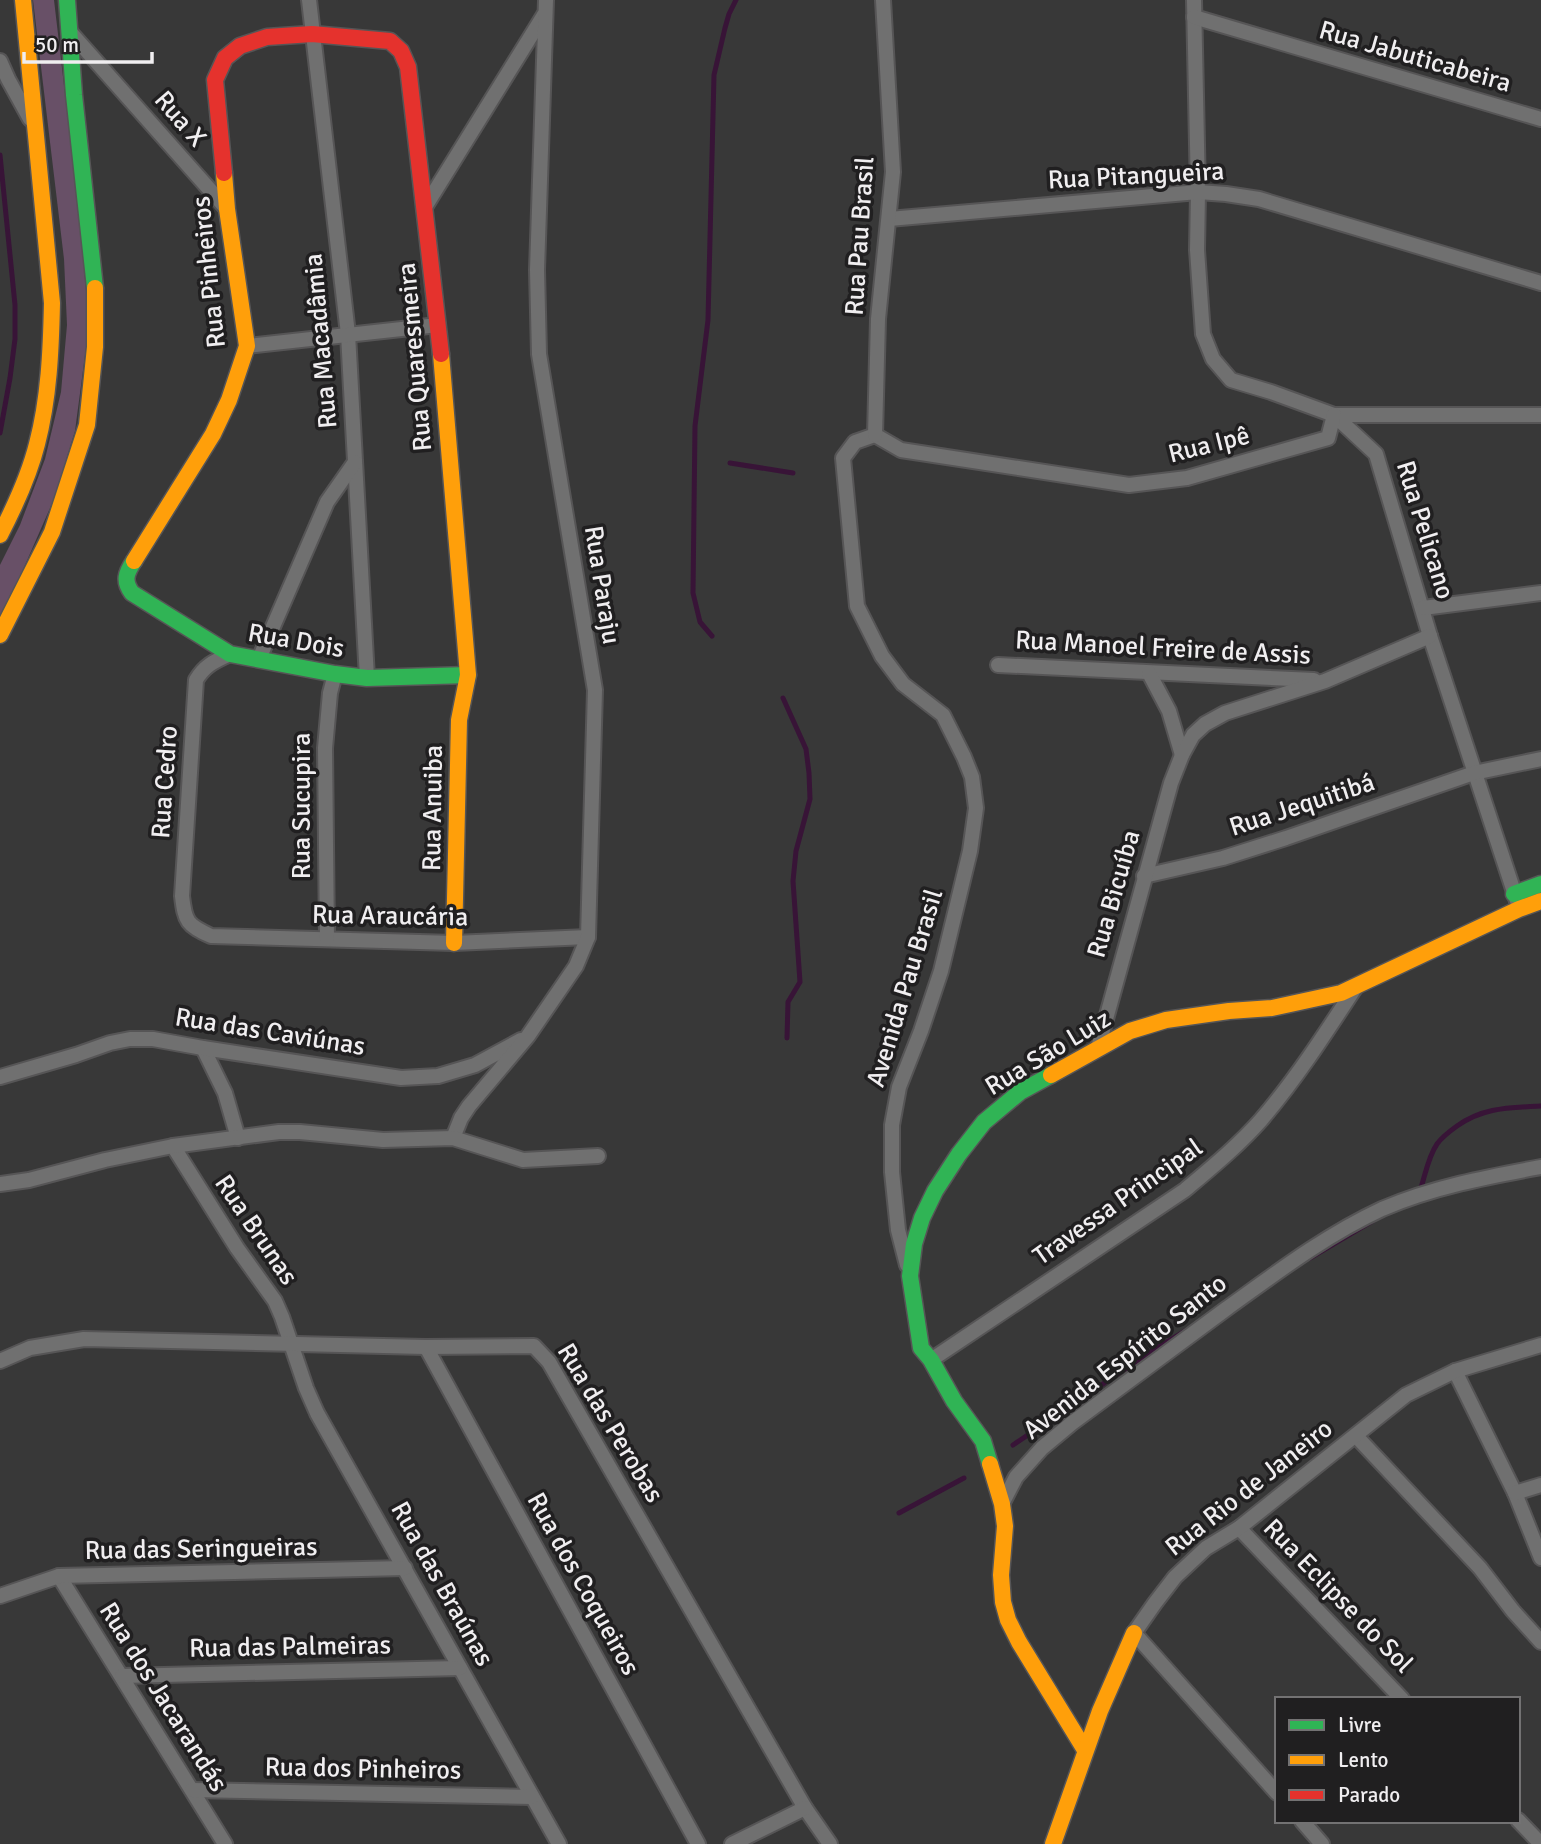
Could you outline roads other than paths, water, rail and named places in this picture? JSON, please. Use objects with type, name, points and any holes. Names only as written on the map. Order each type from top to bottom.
[{"type":"street","points":[[0,535],[25,482],[38,443],[51,342],[52,303],[23,0]]},
{"type":"street","points":[[0,635],[52,532],[87,425],[95,347],[95,287],[67,0]]},
{"type":"street","name":"Rua Macadâmia","points":[[309,0],[348,334],[367,678]]},
{"type":"street","name":"Rua Pau Brasil","points":[[875,435],[879,308],[893,172],[883,0]]},
{"type":"street","name":"Rua Pelicano","points":[[1194,0],[1197,250],[1203,334],[1213,359],[1231,380],[1334,415],[1376,454],[1430,636],[1517,902]]},
{"type":"street","points":[[425,207],[546,6]]},
{"type":"street","name":"Rua Paraju","points":[[453,1138],[470,1105],[528,1036],[576,966],[588,937],[595,690],[538,354],[537,270],[546,6]]},
{"type":"street","name":"Rua Jabuticabeira","points":[[1194,17],[1541,119]]},
{"type":"street","name":"Rua X","points":[[68,29],[227,209]]},
{"type":"street","name":"Rua Quaresmeira","points":[[312,34],[390,41],[401,51],[408,67],[438,325],[468,675]]},
{"type":"street","name":"Rua Pinheiros","points":[[132,593],[125,580],[127,572],[213,434],[229,400],[247,346],[227,209],[215,80],[225,58],[240,46],[267,37],[312,34]]},
{"type":"street","points":[[0,61],[34,126]]},
{"type":"street","name":"Rua Pitangueira","points":[[889,219],[1198,192],[1226,194],[1259,199],[1541,283]]},
{"type":"street","points":[[247,346],[438,325]]},
{"type":"street","points":[[1334,415],[1541,415]]},
{"type":"street","name":"Rua Ipê","points":[[875,435],[901,450],[1129,485],[1187,478],[1328,438],[1334,415]]},
{"type":"street","name":"Avenida Pau Brasil","points":[[875,435],[855,442],[843,458],[857,606],[882,656],[903,684],[943,715],[972,778],[976,808],[970,851],[941,971],[899,1087],[892,1125],[892,1172],[898,1230],[910,1276]]},
{"type":"street","points":[[259,659],[327,502],[355,462]]},
{"type":"street","name":"Rua Dois","points":[[132,593],[230,654],[367,678],[468,675]]},
{"type":"street","points":[[1423,608],[1541,593]]},
{"type":"street","name":"Rua Bicuíba","points":[[1098,1048],[1171,783],[1193,736],[1205,724],[1225,713],[1325,681],[1430,636]]},
{"type":"street","name":"Rua Cedro","points":[[193,928],[184,914],[182,896],[197,680],[202,669],[230,654]]},
{"type":"street","name":"Rua Manoel Freire de Assis","points":[[998,665],[1325,681]]},
{"type":"street","points":[[1149,673],[1169,711],[1182,755]]},
{"type":"street","name":"Rua Sucupira","points":[[327,939],[325,748],[330,693],[335,674]]},
{"type":"street","name":"Rua Anuiba","points":[[454,943],[459,720],[468,675]]},
{"type":"street","name":"Rua Jequitibá","points":[[1144,876],[1223,858],[1474,773],[1541,759]]},
{"type":"street","name":"Rua São Luiz","points":[[1002,1504],[982,1441],[954,1401],[932,1360],[921,1348],[910,1276],[914,1244],[934,1191],[984,1122],[1020,1092],[1130,1031],[1166,1020],[1272,1008],[1340,993],[1517,902],[1541,884]]},
{"type":"street","name":"Rua São Luiz","points":[[1517,902],[1541,901]]},
{"type":"street","name":"Rua Araucária","points":[[193,928],[211,936],[454,943],[588,937]]},
{"type":"street","name":"Travessa Principal","points":[[932,1360],[1185,1190],[1221,1160],[1259,1121],[1307,1062],[1356,987]]},
{"type":"street","name":"Rua das Caviúnas","points":[[0,1077],[130,1039],[153,1039],[401,1077],[438,1076],[475,1065],[528,1036]]},
{"type":"street","points":[[203,1048],[225,1093],[238,1138]]},
{"type":"street","points":[[0,1184],[29,1180],[173,1146],[279,1132],[383,1140],[453,1138],[523,1160],[598,1156]]},
{"type":"street","name":"Rua Brunas","points":[[173,1146],[237,1248],[275,1301],[290,1344]]},
{"type":"street","name":"Avenida Espírito Santo","points":[[1002,1504],[1016,1477],[1042,1448],[1072,1423],[1282,1268],[1336,1234],[1381,1210],[1418,1195],[1457,1183],[1541,1167]]},
{"type":"street","name":"Rua das Perobas","points":[[0,1361],[30,1348],[84,1339],[426,1348],[534,1346],[549,1363],[805,1808],[830,1844]]},
{"type":"street","name":"Rua das Braúnas","points":[[290,1344],[317,1413],[559,1844]]},
{"type":"street","name":"Rua Rio de Janeiro","points":[[1053,1844],[1117,1668],[1134,1633],[1175,1577],[1206,1548],[1239,1528],[1406,1395],[1455,1371],[1541,1345]]},
{"type":"street","name":"Rua dos Coqueiros","points":[[426,1348],[698,1844]]},
{"type":"street","points":[[1455,1371],[1515,1493],[1541,1558]]},
{"type":"street","points":[[1356,1436],[1480,1568],[1541,1642]]},
{"type":"street","points":[[1515,1493],[1541,1485]]},
{"type":"street","points":[[1002,1504],[1005,1526],[1001,1576],[1003,1602],[1008,1620],[1018,1642],[1085,1750]]},
{"type":"street","name":"Rua Eclipse do Sol","points":[[1239,1528],[1400,1697]]},
{"type":"street","name":"Rua das Seringueiras","points":[[0,1596],[59,1576],[405,1568]]},
{"type":"street","name":"Rua dos Jacarandás","points":[[59,1576],[225,1844]]},
{"type":"street","points":[[1134,1633],[1275,1791]]},
{"type":"street","name":"Rua das Palmeiras","points":[[122,1676],[460,1668]]},
{"type":"street","name":"Rua dos Pinheiros","points":[[192,1790],[532,1797]]},
{"type":"street","points":[[732,1844],[805,1808]]},
{"type":"street","points":[[1520,1822],[1541,1844]]},
{"type":"street","points":[[1304,1823],[1322,1844]]},
{"type":"waterway","points":[[712,636],[700,622],[693,593],[695,426],[708,320],[714,75],[729,14],[736,0]]},
{"type":"waterway","points":[[0,155],[15,305],[15,339],[0,433]]},
{"type":"waterway","points":[[730,463],[793,473]]},
{"type":"waterway","points":[[783,698],[806,749],[810,799],[796,851],[793,881],[800,982],[788,1002],[787,1038]]},
{"type":"waterway","points":[[1417,1193],[1434,1149],[1441,1139],[1457,1126],[1487,1112],[1541,1106]]},
{"type":"waterway","points":[[1310,1258],[1374,1220]]},
{"type":"waterway","points":[[1013,1445],[1187,1330]]},
{"type":"waterway","points":[[899,1513],[964,1478]]}]
